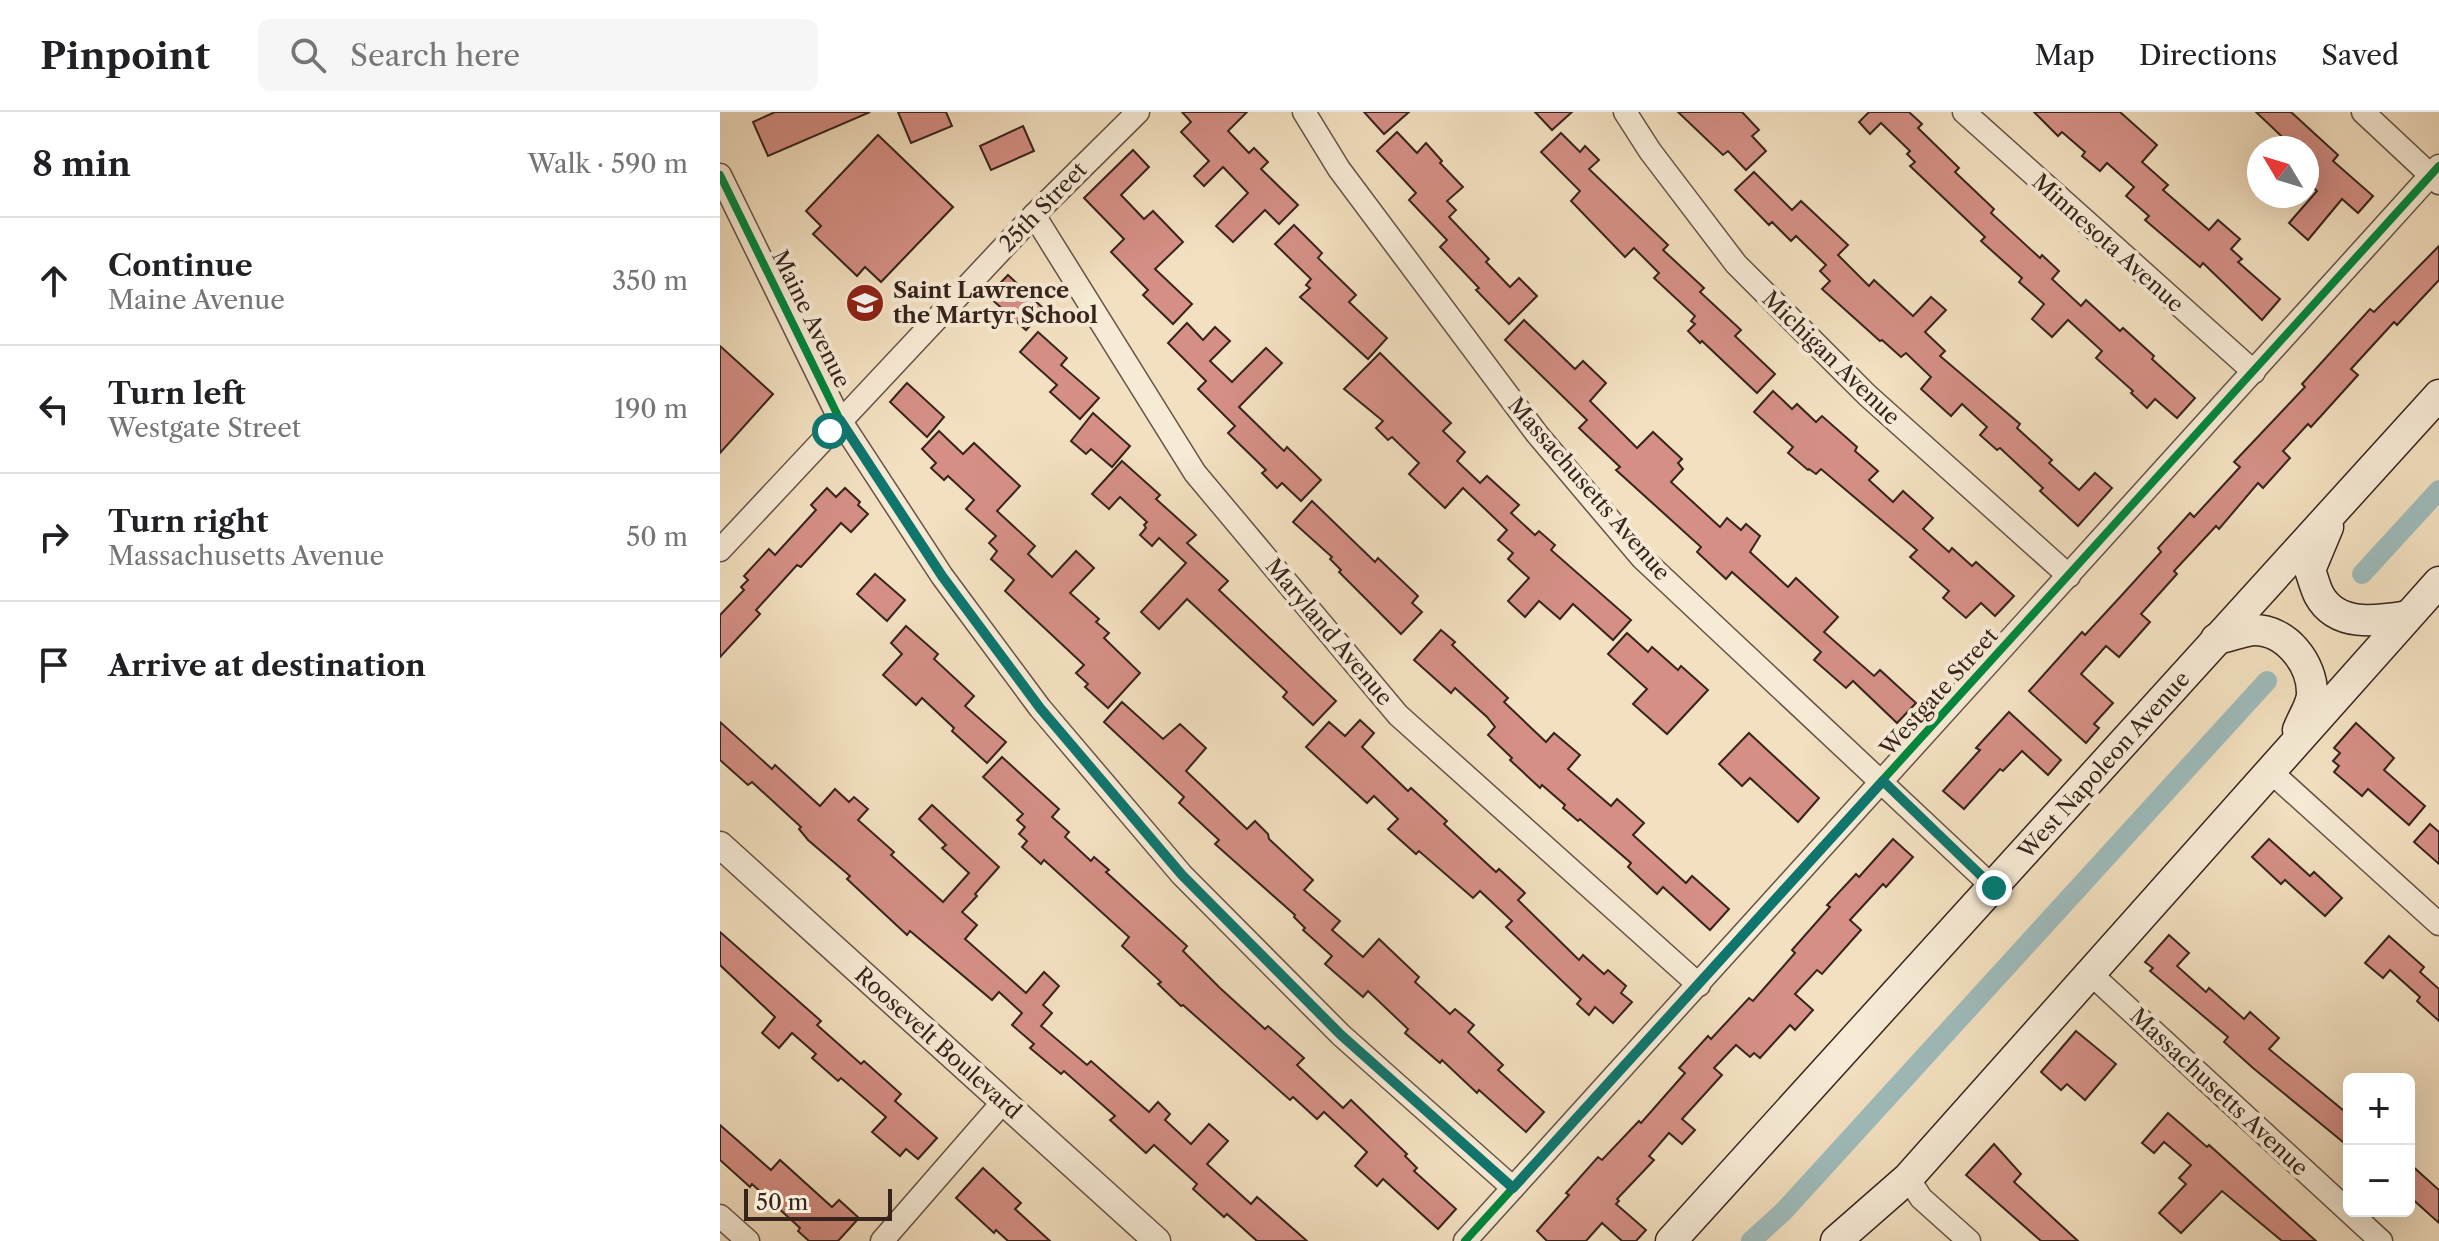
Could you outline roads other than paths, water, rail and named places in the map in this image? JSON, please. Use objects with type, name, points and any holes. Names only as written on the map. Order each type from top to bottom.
[{"type":"main road","name":"West Napoleon Avenue","points":[[1671,1241],[2439,395]]},
{"type":"main road","points":[[2336,507],[2310,570],[2320,596],[2336,612],[2358,622],[2408,616]]},
{"type":"main road","points":[[1836,1241],[1908,1178],[2439,582]]},
{"type":"main road","points":[[2216,639],[2255,630],[2278,637],[2296,650],[2309,671],[2312,697],[2279,760]]},
{"type":"street","name":"25th Street","points":[[720,550],[1034,215],[1138,112]]},
{"type":"street","name":"Massachusetts Avenue","points":[[1304,112],[1339,169],[1537,434],[1642,558],[1994,888]]},
{"type":"street","name":"Michigan Avenue","points":[[1625,112],[1650,151],[1736,264],[1867,395],[2069,576]]},
{"type":"street","name":"Minnesota Avenue","points":[[1964,112],[2254,372]]},
{"type":"street","points":[[2363,112],[2436,175]]},
{"type":"street","name":"Maine Avenue","points":[[720,175],[840,420],[942,576],[1022,684],[1182,875],[1341,1035],[1513,1188]]},
{"type":"street","name":"Westgate Street","points":[[1465,1241],[2436,175]]},
{"type":"street","name":"Maryland Avenue","points":[[1034,215],[1195,473],[1398,715],[1699,985]]},
{"type":"street","points":[[2279,760],[2439,924]]},
{"type":"street","name":"Roosevelt Boulevard","points":[[720,845],[1157,1241]]},
{"type":"street","name":"Massachusetts Avenue","points":[[2092,975],[2381,1241]]},
{"type":"street","points":[[882,1241],[1003,1102]]},
{"type":"street","points":[[1908,1178],[1921,1198],[1969,1241]]},
{"type":"street","points":[[720,1216],[748,1241]]},
{"type":"waterway","points":[[2362,574],[2439,490]]},
{"type":"waterway","points":[[1751,1241],[1783,1212],[2267,681]]},
{"type":"place","name":"Saint Lawrence the Martyr School","points":[[865,303]]}]
